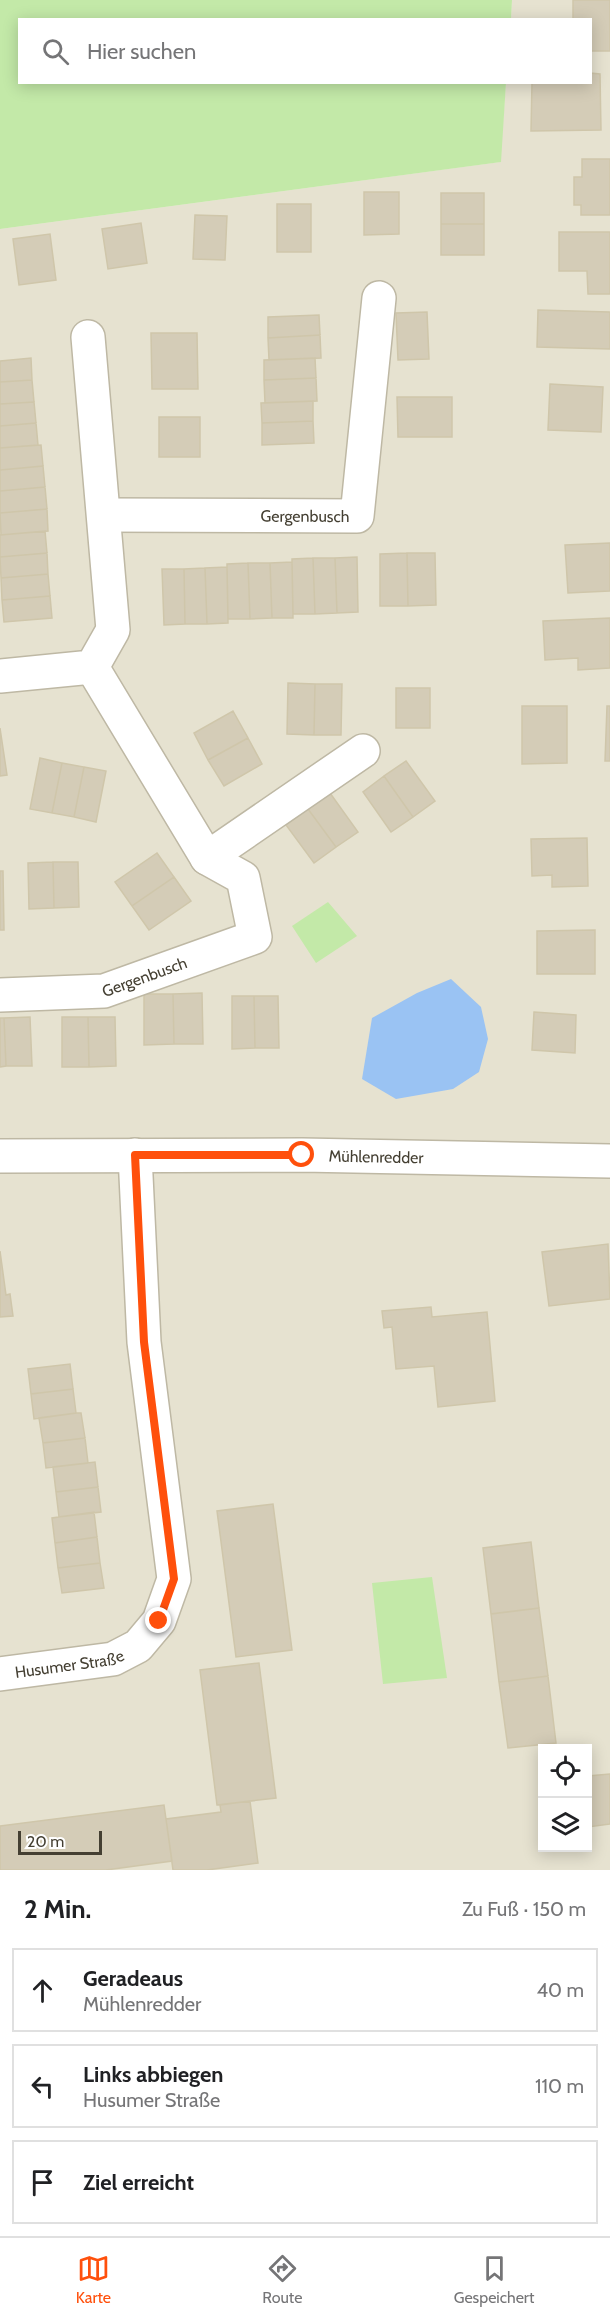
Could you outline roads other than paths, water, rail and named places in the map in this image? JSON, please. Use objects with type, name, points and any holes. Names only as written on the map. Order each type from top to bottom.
[{"type":"street","name":"Gergenbusch","points":[[105,515],[357,516],[379,298]]},
{"type":"street","points":[[0,676],[92,667],[113,630],[105,515],[88,337]]},
{"type":"street","name":"Gergenbusch","points":[[0,995],[104,991],[255,937],[243,878],[207,858],[92,667]]},
{"type":"street","points":[[207,858],[363,751]]},
{"type":"street","name":"Mühlenredder","points":[[0,1156],[135,1155],[610,1161]]},
{"type":"street","name":"Husumer Straße","points":[[0,1674],[112,1659],[138,1646],[159,1621],[174,1579],[144,1342],[135,1155]]},
{"type":"water","points":[[451,979],[481,1007],[488,1039],[479,1072],[453,1089],[396,1099],[362,1079],[372,1018],[417,993]]}]
